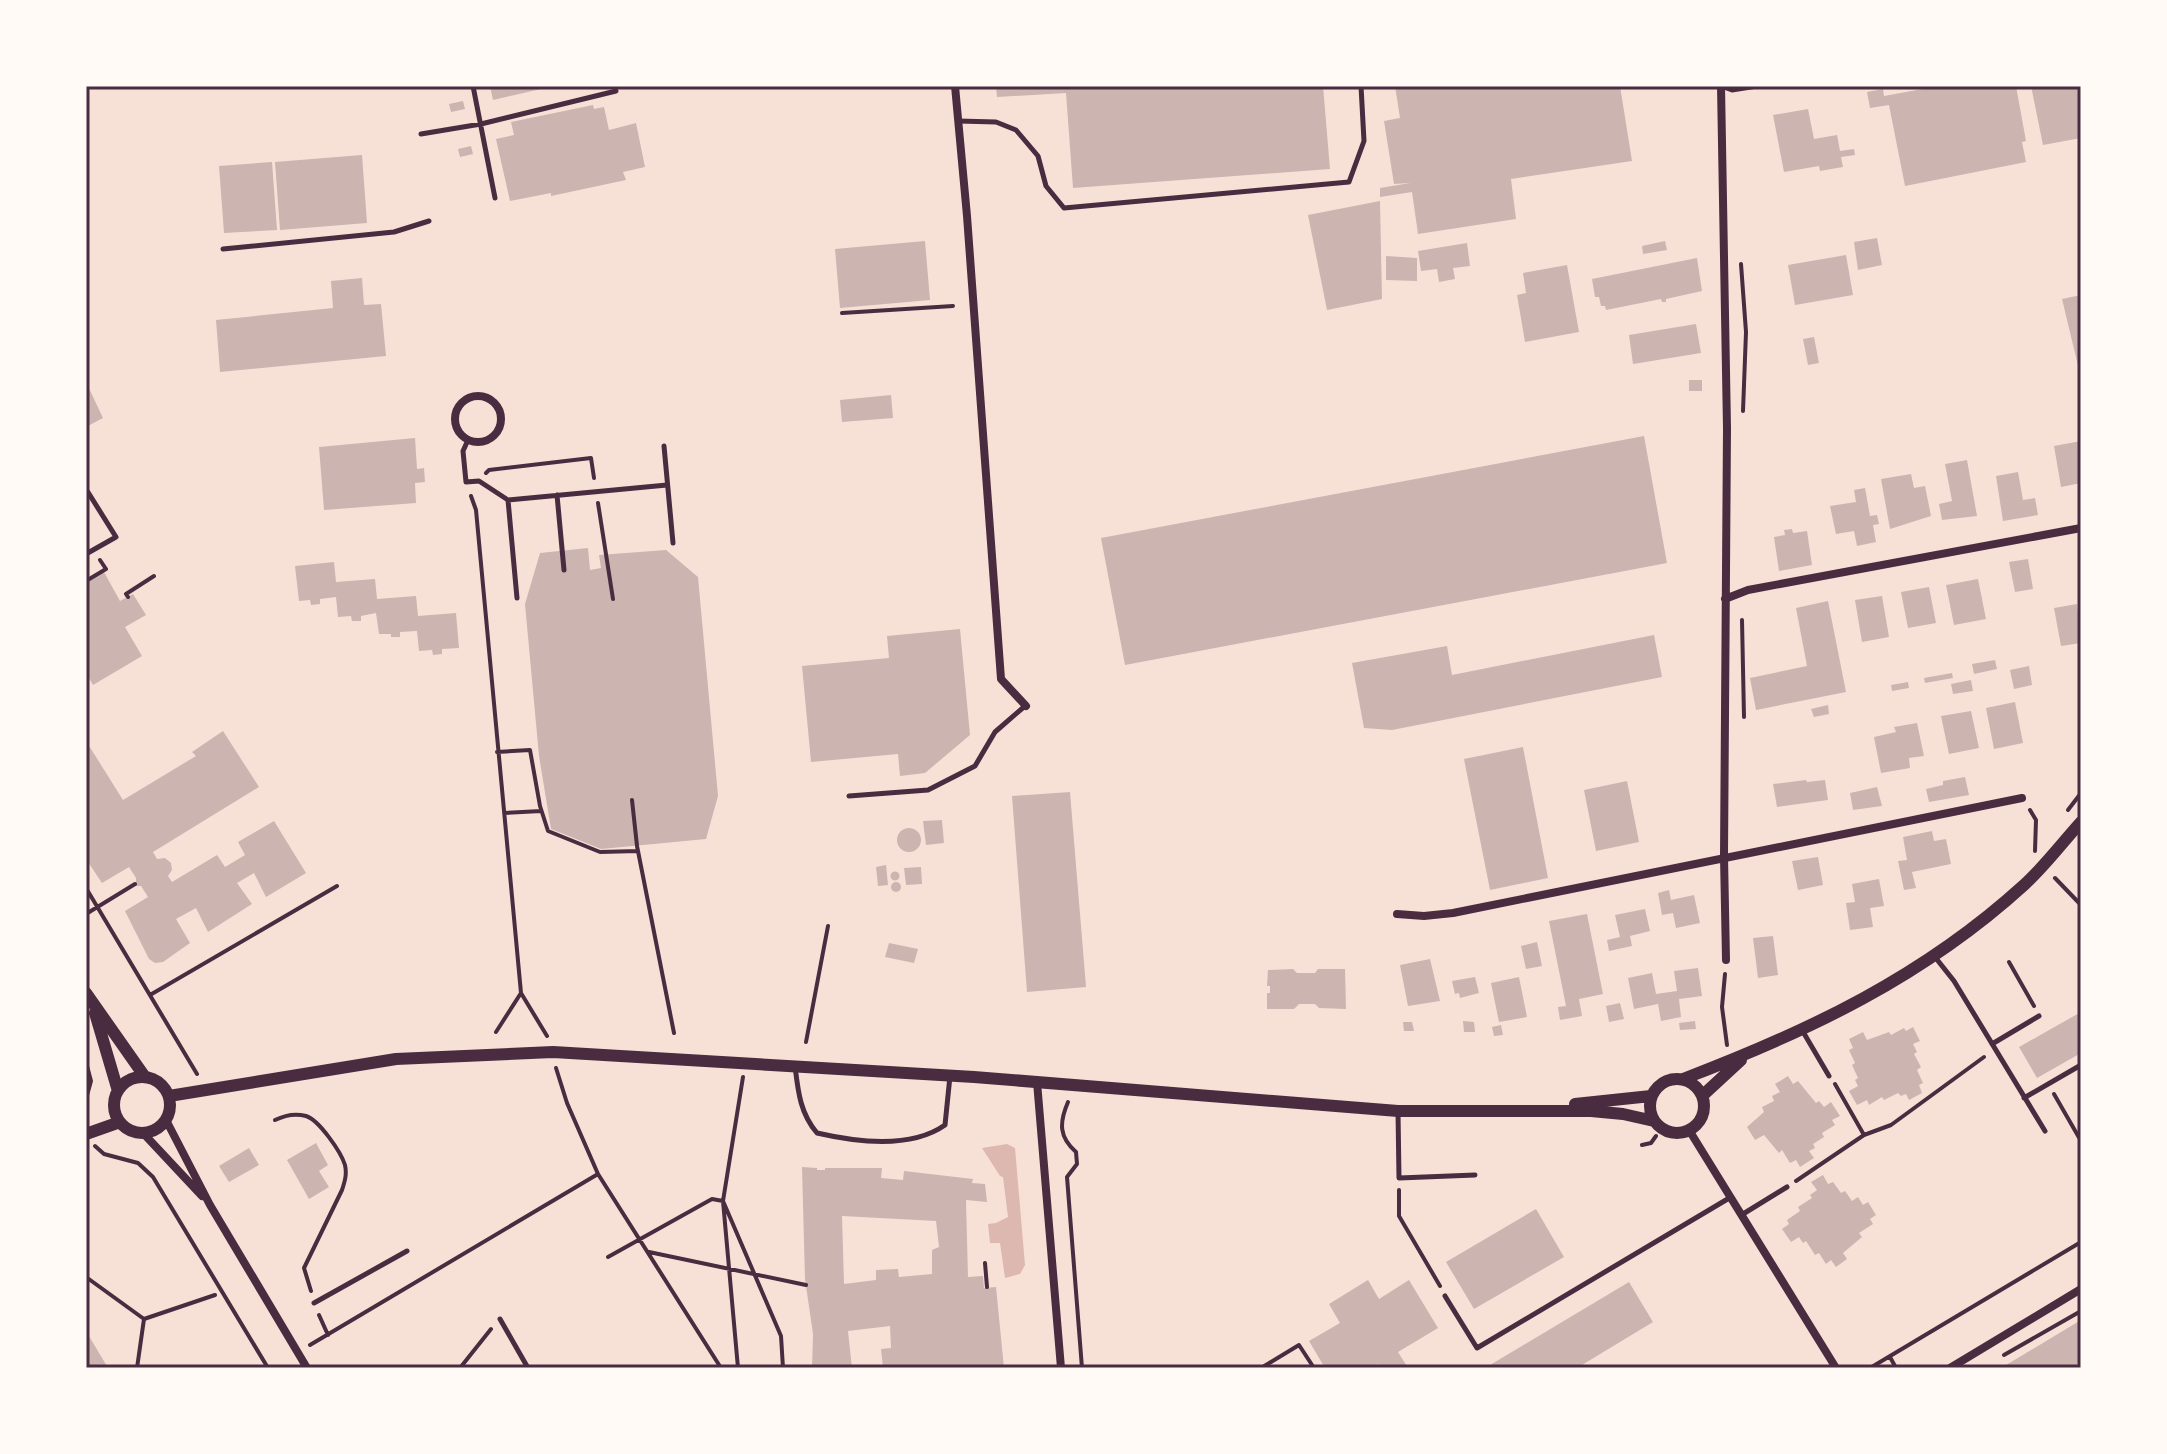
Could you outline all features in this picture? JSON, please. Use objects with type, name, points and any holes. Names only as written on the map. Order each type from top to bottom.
[{"type":"street","points":[[955,86],[1001,679],[1026,706]]},
{"type":"street","points":[[1721,86],[1727,428],[1726,960]]},
{"type":"street","points":[[482,395],[498,406],[501,415],[496,434],[478,442],[468,440],[455,427],[456,408],[463,400],[482,395]]},
{"type":"street","points":[[1725,599],[1748,590],[2081,528]]},
{"type":"street","points":[[1397,914],[1424,916],[1453,913],[2022,798]]},
{"type":"street","points":[[1654,1121],[1649,1106],[1651,1096],[1660,1084],[1742,1058],[1861,1001],[1935,957],[2025,884],[2081,822]]},
{"type":"street","points":[[89,998],[145,1077],[160,1083],[169,1096],[171,1104],[166,1120],[152,1131],[143,1133]]},
{"type":"street","points":[[89,998],[118,1091],[114,1107],[120,1122],[143,1133],[210,1205]]},
{"type":"street","points":[[169,1096],[396,1059],[553,1052],[950,1075],[1398,1111],[1591,1111],[1654,1121],[1668,1132],[1682,1133],[1696,1126],[1703,1112],[1702,1096],[1683,1079]]},
{"type":"street","points":[[1702,1096],[1742,1058]]},
{"type":"street","points":[[118,1091],[130,1080],[145,1077]]},
{"type":"street","points":[[1037,1082],[1061,1368]]},
{"type":"street","points":[[1500,1111],[1651,1096]]},
{"type":"street","points":[[166,1120],[210,1205],[307,1368]]},
{"type":"street","points":[[89,1138],[120,1122]]},
{"type":"street","points":[[1689,1130],[1836,1368]]},
{"type":"street","points":[[1950,1368],[2081,1289]]},
{"type":"lane","points":[[473,86],[495,198]]},
{"type":"lane","points":[[957,121],[996,122],[1016,130],[1038,156],[1046,186],[1064,208],[1349,182],[1364,141],[1361,86]]},
{"type":"lane","points":[[1721,86],[1732,90],[1757,86]]},
{"type":"lane","points":[[421,134],[481,124],[616,91]]},
{"type":"lane","points":[[223,249],[394,232],[429,221]]},
{"type":"lane","points":[[468,440],[463,451],[466,482],[479,481],[508,500],[667,485]]},
{"type":"lane","points":[[664,446],[673,543]]},
{"type":"lane","points":[[86,489],[116,537],[86,554]]},
{"type":"lane","points":[[557,495],[564,570]]},
{"type":"lane","points":[[508,500],[517,598]]},
{"type":"lane","points":[[849,796],[928,790],[975,766],[995,732],[1026,706]]},
{"type":"lane","points":[[1935,957],[2045,1131]]},
{"type":"lane","points":[[1992,1045],[2039,1016]]},
{"type":"lane","points":[[1802,1029],[1829,1076]]},
{"type":"lane","points":[[795,1065],[799,1099],[806,1121],[817,1133],[891,1141],[932,1134],[945,1125],[950,1075]]},
{"type":"lane","points":[[2024,1098],[2081,1065]]},
{"type":"lane","points":[[1398,1111],[1399,1178],[1475,1175]]},
{"type":"lane","points":[[1743,1214],[1787,1187]]},
{"type":"lane","points":[[1445,1296],[1477,1348],[1732,1197]]},
{"type":"lane","points":[[314,1303],[407,1251]]},
{"type":"lane","points":[[500,1319],[528,1368]]},
{"type":"path","points":[[842,313],[953,306]]},
{"type":"path","points":[[466,482],[476,510],[521,993],[545,1030],[567,1103],[598,1174],[721,1368]]},
{"type":"path","points":[[86,581],[106,569],[94,550]]},
{"type":"path","points":[[128,597],[126,594],[154,576]]},
{"type":"path","points":[[497,752],[530,750],[541,811],[548,831],[600,852],[638,851]]},
{"type":"path","points":[[2062,817],[2081,793]]},
{"type":"path","points":[[2022,798],[2036,820],[2035,853],[2044,841]]},
{"type":"path","points":[[632,800],[638,851],[674,1033]]},
{"type":"path","points":[[503,813],[541,811]]},
{"type":"path","points":[[2055,878],[2081,905]]},
{"type":"path","points":[[86,914],[135,884]]},
{"type":"path","points":[[150,995],[337,886]]},
{"type":"path","points":[[86,888],[198,1077]]},
{"type":"path","points":[[283,917],[288,925]]},
{"type":"path","points":[[806,1042],[828,926]]},
{"type":"path","points":[[234,946],[239,954]]},
{"type":"path","points":[[1726,960],[1722,1007],[1728,1051]]},
{"type":"path","points":[[2009,962],[2039,1016]]},
{"type":"path","points":[[185,975],[190,984]]},
{"type":"path","points":[[496,1032],[521,993]]},
{"type":"path","points":[[1801,1178],[1864,1135],[1891,1125],[1979,1061]]},
{"type":"path","points":[[86,1062],[91,1081],[86,1099]]},
{"type":"path","points":[[738,1368],[723,1201],[743,1077]]},
{"type":"path","points":[[2048,1084],[2081,1141]]},
{"type":"path","points":[[1842,1096],[1864,1135]]},
{"type":"path","points":[[1068,1102],[1060,1119],[1064,1141],[1076,1152],[1077,1164],[1067,1177],[1082,1368]]},
{"type":"path","points":[[275,1120],[296,1114],[312,1119],[328,1135],[345,1163],[346,1179],[342,1190],[304,1268],[328,1335]]},
{"type":"path","points":[[89,1138],[104,1154],[138,1163],[153,1177],[268,1368]]},
{"type":"path","points":[[310,1345],[598,1174]]},
{"type":"path","points":[[1399,1178],[1399,1216],[1445,1296]]},
{"type":"path","points":[[608,1257],[712,1199],[723,1201]]},
{"type":"path","points":[[723,1201],[781,1336],[783,1368]]},
{"type":"path","points":[[1870,1368],[2081,1242]]},
{"type":"path","points":[[649,1252],[806,1285]]},
{"type":"path","points":[[985,1263],[987,1287]]},
{"type":"path","points":[[86,1277],[144,1319]]},
{"type":"path","points":[[144,1319],[215,1295]]},
{"type":"path","points":[[1994,1361],[2081,1311]]},
{"type":"path","points":[[137,1368],[144,1319]]},
{"type":"path","points":[[460,1368],[500,1319]]},
{"type":"path","points":[[1261,1368],[1299,1345],[1314,1368]]},
{"type":"path","points":[[1890,1357],[1896,1368]]},
{"type":"shaded area","points":[[1007,1144],[1015,1148],[1025,1265],[1020,1274],[1005,1278],[1000,1243],[990,1243],[988,1224],[1008,1217],[1003,1177],[982,1148]]},
{"type":"building","points":[[490,86],[550,86],[550,87],[493,100]]},
{"type":"building","points":[[996,86],[1323,86],[1330,169],[1073,188],[1066,93],[997,97]]},
{"type":"building","points":[[1395,86],[1620,86],[1632,161],[1511,179],[1516,219],[1418,234],[1412,192],[1380,197],[1380,188],[1410,183],[1394,184],[1384,121],[1400,118]]},
{"type":"building","points":[[1939,86],[2016,86],[2026,141],[2022,142],[2026,162],[1905,186],[1889,105],[1870,108],[1867,92],[1883,89],[1884,96]]},
{"type":"building","points":[[2031,86],[2081,86],[2081,138],[2043,145]]},
{"type":"building","points":[[463,101],[465,109],[451,112],[449,104]]},
{"type":"building","points":[[593,105],[594,109],[604,107],[609,130],[636,123],[645,167],[623,172],[626,180],[510,201],[496,139],[514,135],[511,122]]},
{"type":"building","points":[[1808,109],[1814,139],[1837,135],[1840,151],[1854,149],[1855,155],[1841,157],[1843,167],[1820,171],[1819,166],[1784,172],[1773,115]]},
{"type":"building","points":[[471,146],[473,154],[460,157],[458,149]]},
{"type":"building","points":[[362,155],[367,223],[280,230],[275,162]]},
{"type":"building","points":[[272,162],[277,230],[224,233],[219,166]]},
{"type":"building","points":[[1380,201],[1382,299],[1327,310],[1308,215]]},
{"type":"building","points":[[1877,238],[1882,265],[1858,270],[1854,242]]},
{"type":"building","points":[[925,241],[930,300],[840,308],[835,249]]},
{"type":"building","points":[[1665,241],[1667,250],[1643,254],[1642,246]]},
{"type":"building","points":[[1467,243],[1470,266],[1453,268],[1455,279],[1439,282],[1437,269],[1421,271],[1418,251]]},
{"type":"building","points":[[1846,255],[1853,295],[1795,305],[1788,265]]},
{"type":"building","points":[[1386,256],[1417,258],[1417,281],[1386,280]]},
{"type":"building","points":[[1697,258],[1702,291],[1666,299],[1666,302],[1661,299],[1606,310],[1605,306],[1601,306],[1599,297],[1595,297],[1592,279]]},
{"type":"building","points":[[1567,265],[1579,332],[1525,342],[1517,295],[1526,293],[1523,273]]},
{"type":"building","points":[[362,278],[364,305],[381,304],[386,356],[220,372],[216,320],[333,308],[331,281]]},
{"type":"building","points":[[2081,295],[2081,374],[2080,374],[2062,299]]},
{"type":"building","points":[[1696,324],[1701,353],[1633,364],[1629,335]]},
{"type":"building","points":[[1814,337],[1819,363],[1808,365],[1803,339]]},
{"type":"building","points":[[1689,380],[1702,380],[1702,391],[1689,391]]},
{"type":"building","points":[[86,382],[103,418],[86,427]]},
{"type":"building","points":[[891,395],[893,418],[842,422],[840,400]]},
{"type":"building","points":[[1644,436],[1667,563],[1125,665],[1101,538]]},
{"type":"building","points":[[415,438],[417,469],[424,468],[425,482],[415,483],[416,503],[324,510],[319,447]]},
{"type":"building","points":[[2081,441],[2081,483],[2061,487],[2054,446]]},
{"type":"building","points":[[1967,460],[1977,516],[1942,520],[1939,504],[1952,501],[1945,464]]},
{"type":"building","points":[[2018,472],[2023,500],[2035,498],[2038,515],[2003,521],[1996,476]]},
{"type":"building","points":[[1911,474],[1914,488],[1925,486],[1931,516],[1890,529],[1881,479]]},
{"type":"building","points":[[1865,488],[1870,516],[1877,515],[1879,524],[1873,525],[1876,542],[1857,546],[1854,531],[1836,534],[1830,506],[1856,502],[1854,490]]},
{"type":"building","points":[[1792,529],[1793,533],[1807,531],[1812,565],[1779,571],[1774,537],[1785,535],[1784,530]]},
{"type":"building","points":[[588,548],[590,570],[601,568],[599,555],[666,550],[698,577],[718,796],[706,839],[601,849],[551,829],[539,756],[525,604],[540,553]]},
{"type":"building","points":[[2028,559],[2033,589],[2015,592],[2009,562]]},
{"type":"building","points":[[334,562],[336,582],[375,579],[377,599],[416,596],[418,616],[456,613],[459,648],[442,649],[442,654],[433,655],[432,650],[419,651],[417,631],[400,632],[400,637],[379,634],[376,613],[361,616],[361,621],[352,621],[351,616],[338,617],[336,597],[320,599],[320,604],[311,605],[310,600],[299,601],[295,566]]},
{"type":"building","points":[[104,572],[120,601],[133,594],[146,615],[125,627],[142,656],[93,685],[86,673],[86,583]]},
{"type":"building","points":[[1978,579],[1986,619],[1954,625],[1946,585]]},
{"type":"building","points":[[1929,587],[1936,623],[1908,628],[1901,592]]},
{"type":"building","points":[[1882,596],[1889,637],[1862,642],[1855,600]]},
{"type":"building","points":[[1828,601],[1846,692],[1756,710],[1750,678],[1807,666],[1796,608]]},
{"type":"building","points":[[2077,604],[2081,643],[2061,646],[2054,608]]},
{"type":"building","points":[[960,629],[970,735],[925,773],[900,776],[898,754],[811,762],[802,666],[889,658],[887,636]]},
{"type":"building","points":[[1654,635],[1662,677],[1392,730],[1364,728],[1352,663],[1447,646],[1452,675]]},
{"type":"building","points":[[1995,660],[1997,669],[1974,674],[1972,664]]},
{"type":"building","points":[[2029,666],[2032,685],[2014,689],[2010,670]]},
{"type":"building","points":[[1952,673],[1953,678],[1925,683],[1924,678]]},
{"type":"building","points":[[1971,680],[1973,691],[1953,694],[1951,684]]},
{"type":"building","points":[[1908,682],[1909,688],[1892,691],[1891,685]]},
{"type":"building","points":[[2015,702],[2023,743],[1994,749],[1986,708]]},
{"type":"building","points":[[1828,705],[1829,714],[1814,717],[1811,709]]},
{"type":"building","points":[[1971,711],[1979,748],[1949,754],[1941,716]]},
{"type":"building","points":[[1917,723],[1924,756],[1909,758],[1910,768],[1881,773],[1874,737],[1896,732],[1894,727]]},
{"type":"building","points":[[223,731],[259,787],[153,852],[157,859],[165,858],[171,863],[172,870],[168,876],[172,882],[217,855],[225,867],[245,855],[238,842],[274,821],[306,873],[266,897],[254,873],[237,883],[252,904],[208,932],[196,908],[176,919],[190,943],[163,962],[155,963],[149,959],[125,911],[148,897],[141,886],[136,886],[136,878],[129,867],[102,883],[86,859],[86,741],[123,800],[196,756],[192,752]]},
{"type":"building","points":[[1523,747],[1548,878],[1490,890],[1464,759]]},
{"type":"building","points":[[1965,777],[1969,795],[1929,802],[1926,789],[1943,785],[1943,781]]},
{"type":"building","points":[[1825,780],[1828,800],[1777,807],[1773,784]]},
{"type":"building","points":[[1627,781],[1639,842],[1596,851],[1584,790]]},
{"type":"building","points":[[1877,787],[1882,806],[1853,810],[1850,793]]},
{"type":"building","points":[[1070,792],[1086,987],[1027,992],[1012,796]]},
{"type":"building","points":[[942,820],[944,843],[926,845],[923,821]]},
{"type":"building","points":[[909,828],[918,831],[921,840],[918,849],[909,852],[900,849],[897,840],[900,831]]},
{"type":"building","points":[[1932,831],[1934,841],[1946,839],[1951,864],[1912,872],[1916,888],[1904,890],[1898,861],[1907,860],[1903,837]]},
{"type":"building","points":[[1818,857],[1823,885],[1798,890],[1792,861]]},
{"type":"building","points":[[886,865],[888,885],[878,886],[876,867]]},
{"type":"building","points":[[921,867],[922,884],[906,885],[904,868]]},
{"type":"building","points":[[895,872],[899,876],[895,880],[891,876]]},
{"type":"building","points":[[1879,879],[1884,906],[1870,908],[1873,927],[1850,930],[1846,903],[1855,902],[1852,884]]},
{"type":"building","points":[[896,882],[901,887],[896,892],[891,887]]},
{"type":"building","points":[[1669,890],[1671,900],[1694,895],[1700,923],[1676,928],[1673,913],[1662,915],[1658,893]]},
{"type":"building","points":[[1645,909],[1650,931],[1630,936],[1632,946],[1609,951],[1607,940],[1620,937],[1615,915]]},
{"type":"building","points":[[1587,914],[1603,994],[1579,999],[1582,1016],[1560,1020],[1558,1007],[1566,1006],[1549,921]]},
{"type":"building","points":[[1773,936],[1778,975],[1758,978],[1753,938]]},
{"type":"building","points":[[1537,942],[1542,966],[1526,969],[1521,946]]},
{"type":"building","points":[[889,943],[918,949],[914,963],[885,957]]},
{"type":"building","points":[[1430,959],[1440,1001],[1408,1006],[1400,965]]},
{"type":"building","points":[[1698,968],[1702,996],[1679,999],[1681,1017],[1661,1021],[1658,1004],[1634,1009],[1628,978],[1652,973],[1656,994],[1677,991],[1674,971]]},
{"type":"building","points":[[1293,969],[1297,973],[1315,973],[1318,969],[1345,969],[1346,1009],[1299,1004],[1294,1009],[1267,1009],[1267,993],[1270,993],[1268,970]]},
{"type":"building","points":[[1475,977],[1479,993],[1460,998],[1459,993],[1455,994],[1452,981]]},
{"type":"building","points":[[1519,977],[1527,1017],[1499,1022],[1491,983]]},
{"type":"building","points":[[1620,1003],[1624,1019],[1609,1022],[1606,1006]]},
{"type":"building","points":[[2081,1012],[2081,1053],[2037,1078],[2019,1047]]},
{"type":"building","points":[[1463,1021],[1474,1022],[1475,1032],[1464,1032]]},
{"type":"building","points":[[1695,1021],[1696,1029],[1680,1030],[1679,1023]]},
{"type":"building","points":[[1403,1022],[1412,1022],[1414,1031],[1404,1031]]},
{"type":"building","points":[[1501,1025],[1503,1035],[1494,1036],[1492,1027]]},
{"type":"building","points":[[1913,1027],[1920,1041],[1913,1044],[1921,1067],[1917,1070],[1923,1083],[1919,1085],[1922,1093],[1909,1100],[1906,1094],[1901,1096],[1898,1093],[1884,1100],[1882,1097],[1869,1105],[1867,1100],[1857,1105],[1849,1091],[1858,1086],[1855,1080],[1858,1078],[1852,1065],[1855,1063],[1849,1050],[1853,1048],[1849,1039],[1863,1032],[1867,1040]]},
{"type":"building","points":[[1788,1076],[1793,1084],[1798,1081],[1816,1103],[1819,1101],[1824,1107],[1831,1102],[1840,1116],[1832,1120],[1835,1125],[1822,1133],[1824,1137],[1813,1144],[1815,1148],[1809,1151],[1814,1158],[1800,1167],[1796,1160],[1790,1163],[1782,1150],[1779,1153],[1764,1135],[1755,1140],[1747,1127],[1764,1112],[1762,1107],[1774,1101],[1772,1096],[1780,1092],[1775,1084]]},
{"type":"building","points":[[316,1143],[328,1165],[319,1171],[329,1187],[309,1199],[287,1160]]},
{"type":"building","points":[[249,1148],[259,1165],[229,1182],[219,1166]]},
{"type":"building","points":[[802,1167],[817,1170],[882,1168],[881,1178],[903,1180],[904,1171],[973,1179],[972,1183],[985,1184],[987,1202],[966,1200],[968,1277],[983,1276],[984,1288],[996,1287],[1004,1368],[883,1368],[881,1349],[891,1348],[890,1326],[848,1331],[852,1368],[812,1368],[813,1334],[805,1279]],"holes":[[[842,1216],[936,1221],[939,1247],[932,1250],[932,1274],[899,1277],[898,1269],[876,1270],[876,1280],[844,1284]]]},
{"type":"building","points":[[1823,1175],[1828,1184],[1833,1182],[1852,1201],[1858,1197],[1863,1205],[1868,1202],[1876,1215],[1870,1219],[1873,1224],[1859,1233],[1862,1237],[1843,1253],[1847,1259],[1836,1267],[1831,1260],[1826,1264],[1819,1253],[1815,1255],[1806,1241],[1803,1243],[1799,1237],[1791,1242],[1782,1229],[1789,1224],[1787,1220],[1800,1211],[1798,1207],[1812,1198],[1810,1195],[1817,1190],[1811,1182]]},
{"type":"building","points":[[1536,1209],[1564,1257],[1474,1309],[1446,1262]]},
{"type":"building","points":[[1368,1280],[1379,1299],[1409,1280],[1438,1328],[1398,1352],[1408,1368],[1380,1368],[1378,1364],[1371,1368],[1325,1368],[1309,1341],[1340,1323],[1329,1304]]},
{"type":"building","points":[[1629,1282],[1653,1322],[1577,1368],[1485,1368]]},
{"type":"building","points":[[2081,1320],[2081,1362],[2071,1368],[2001,1368]]},
{"type":"building","points":[[86,1331],[108,1368],[86,1368]]}]
